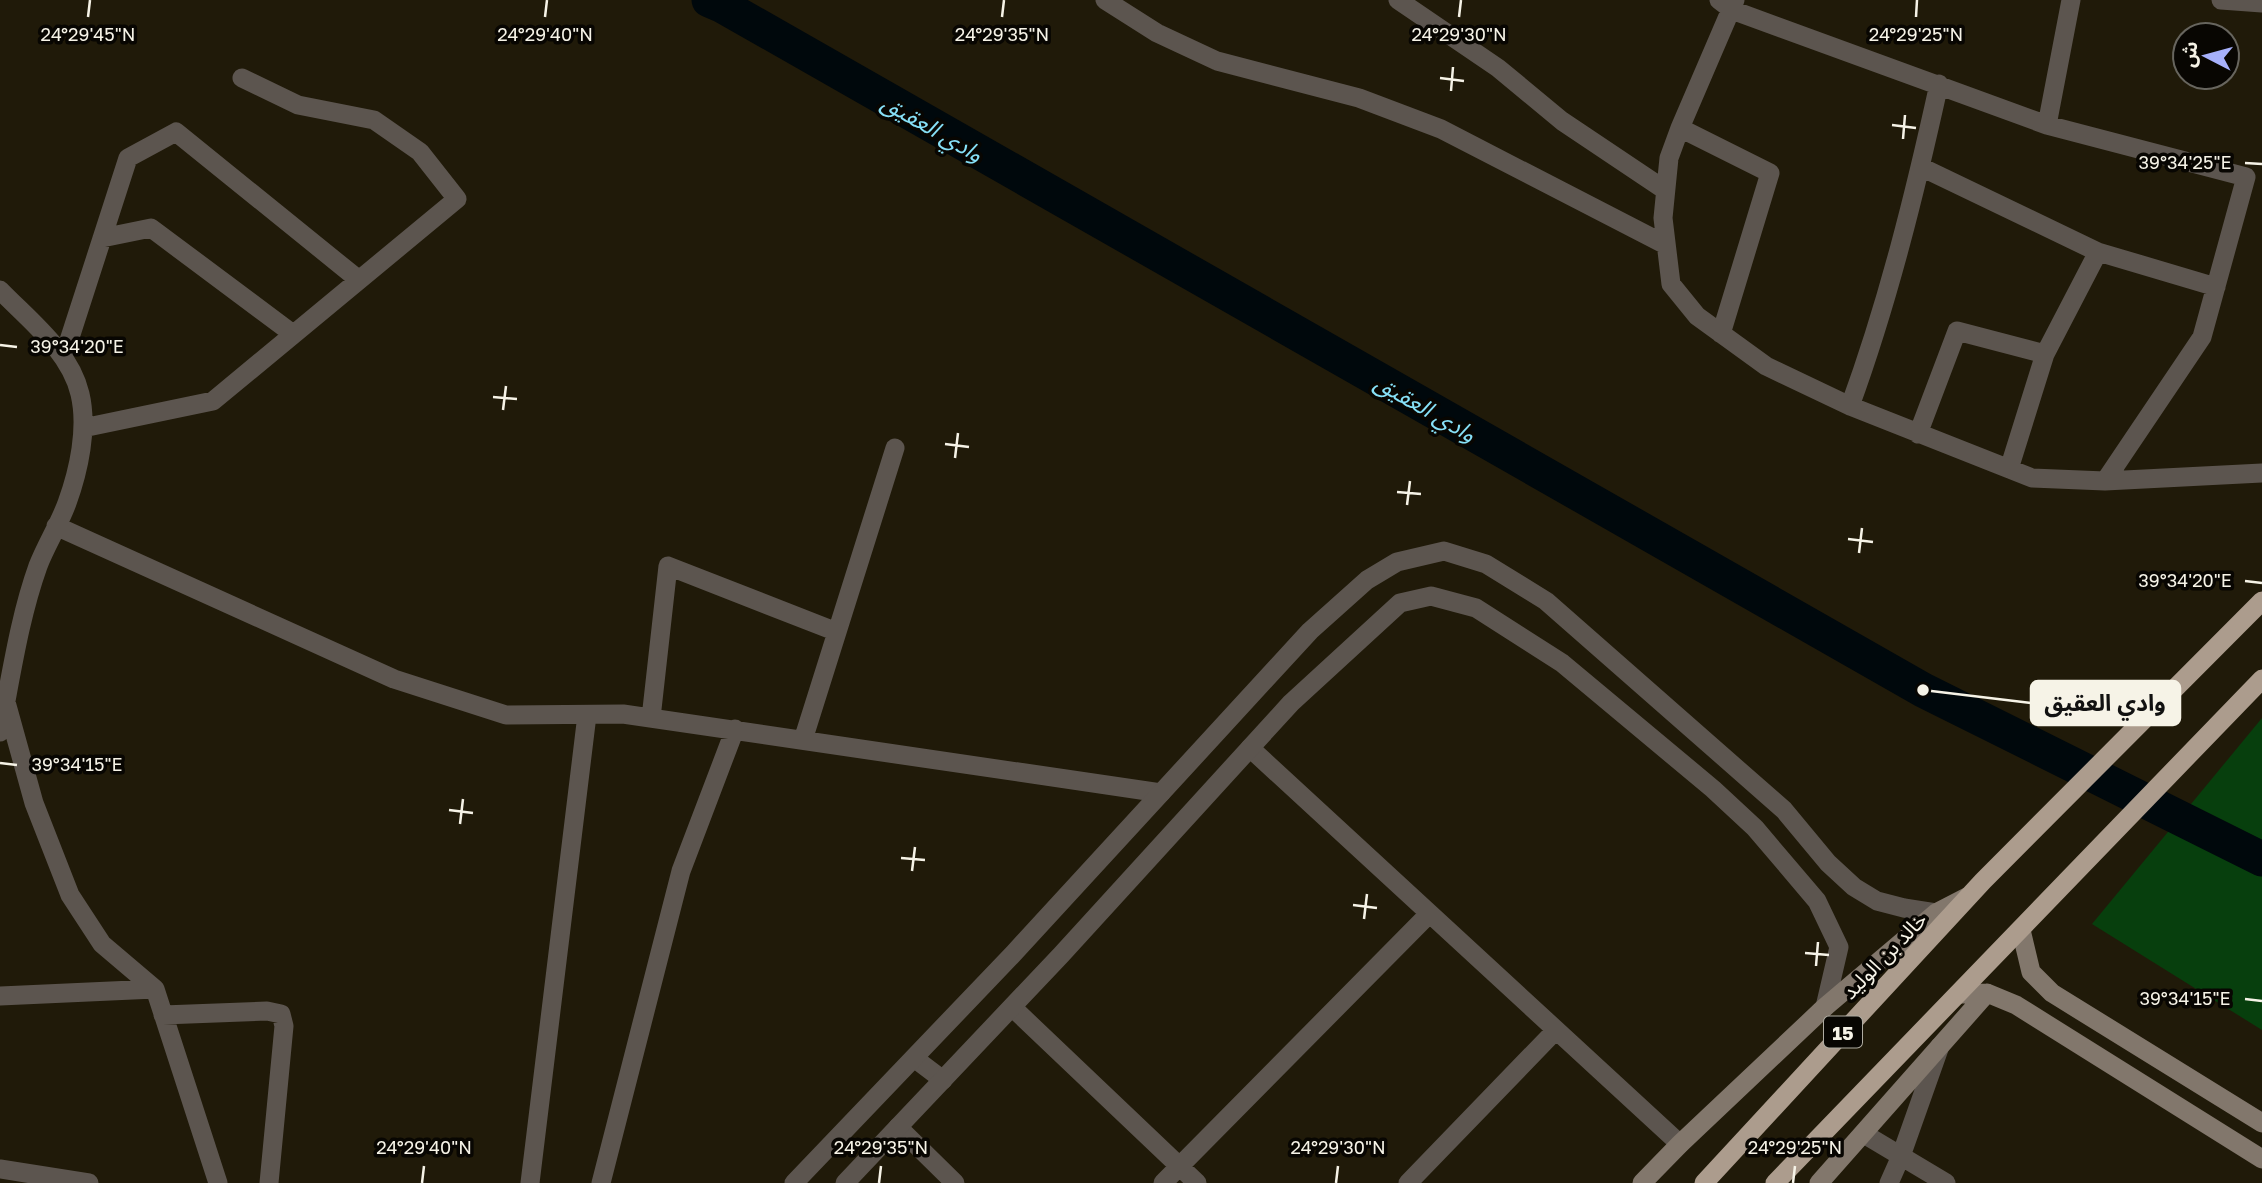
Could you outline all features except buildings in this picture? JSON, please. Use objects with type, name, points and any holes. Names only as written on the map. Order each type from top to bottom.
[{"type":"highway","name":"خالد بن الوليد","points":[[1704,1183],[1905,965],[1945,915],[1977,888],[2262,601]]},
{"type":"highway","points":[[1775,1183],[2262,679]]},
{"type":"main road","points":[[1642,1183],[1825,1007],[1945,915]]},
{"type":"main road","points":[[2025,925],[2031,972],[2052,993],[2262,1123]]},
{"type":"main road","points":[[1958,994],[1987,993],[2041,1019],[2262,1159]]},
{"type":"main road","points":[[1819,1183],[1987,993]]},
{"type":"street","points":[[1105,0],[1157,33],[1217,61],[1359,98],[1441,129],[1666,245]]},
{"type":"street","points":[[1398,0],[1498,68],[1562,121],[1665,190]]},
{"type":"street","points":[[2048,125],[2071,0]]},
{"type":"street","points":[[2221,0],[2262,3]]},
{"type":"street","points":[[2105,481],[2202,337],[2216,287],[2254,178],[2048,125],[1729,3],[1669,158],[1662,218],[1671,284],[1697,316],[1766,366],[1850,407],[2032,478],[2105,481],[2262,473]]},
{"type":"street","points":[[83,428],[213,401],[457,199],[420,152],[373,120],[298,106],[242,78]]},
{"type":"street","points":[[1850,407],[1874,340],[1939,84]]},
{"type":"street","points":[[1680,128],[1770,173],[1721,334]]},
{"type":"street","points":[[64,356],[128,158],[176,132],[359,280]]},
{"type":"street","points":[[1920,167],[2098,252],[2216,287]]},
{"type":"street","points":[[102,238],[151,228],[293,334]]},
{"type":"street","points":[[2009,469],[2045,354],[2098,252]]},
{"type":"street","points":[[0,290],[64,356],[80,393],[83,428],[79,459],[67,503],[9,637],[6,702],[0,732]]},
{"type":"street","points":[[1918,434],[1957,331],[2045,354]]},
{"type":"street","points":[[803,740],[895,448]]},
{"type":"street","points":[[57,526],[394,679],[506,715],[623,714],[1161,793]]},
{"type":"street","points":[[794,1183],[1014,953],[1310,631],[1367,580],[1397,562],[1444,551],[1486,564],[1546,601],[1779,805],[1828,863],[1854,887],[1877,901],[1945,915]]},
{"type":"street","points":[[651,718],[668,566],[837,632]]},
{"type":"street","points":[[845,1183],[1012,1007],[1291,703],[1400,603],[1431,596],[1476,608],[1562,663],[1713,789],[1755,828],[1817,901],[1839,947],[1825,1007]]},
{"type":"street","points":[[6,702],[34,803],[70,895],[102,944],[155,989],[218,1183]]},
{"type":"street","points":[[530,1183],[587,715]]},
{"type":"street","points":[[601,1183],[681,871],[735,729]]},
{"type":"street","points":[[1250,748],[1680,1144]]},
{"type":"street","points":[[1755,828],[1779,805]]},
{"type":"street","points":[[1163,1183],[1429,914]]},
{"type":"street","points":[[0,996],[155,989]]},
{"type":"street","points":[[1012,1007],[1197,1183]]},
{"type":"street","points":[[163,1015],[267,1011],[281,1014],[284,1026],[269,1183]]},
{"type":"street","points":[[1408,1183],[1556,1030]]},
{"type":"street","points":[[1889,1183],[1941,1045]]},
{"type":"street","points":[[914,1058],[943,1080]]},
{"type":"street","points":[[898,1127],[955,1183]]},
{"type":"street","points":[[1864,1134],[1946,1183]]},
{"type":"street","points":[[0,1169],[89,1183]]},
{"type":"green space","points":[[2262,718],[2262,1030],[2092,924]]},
{"type":"waterway","name":"وادي العقيق","points":[[709,0],[1923,690],[2262,859]]},
{"type":"place","name":"وادي العقيق","points":[[1923,690]]}]
